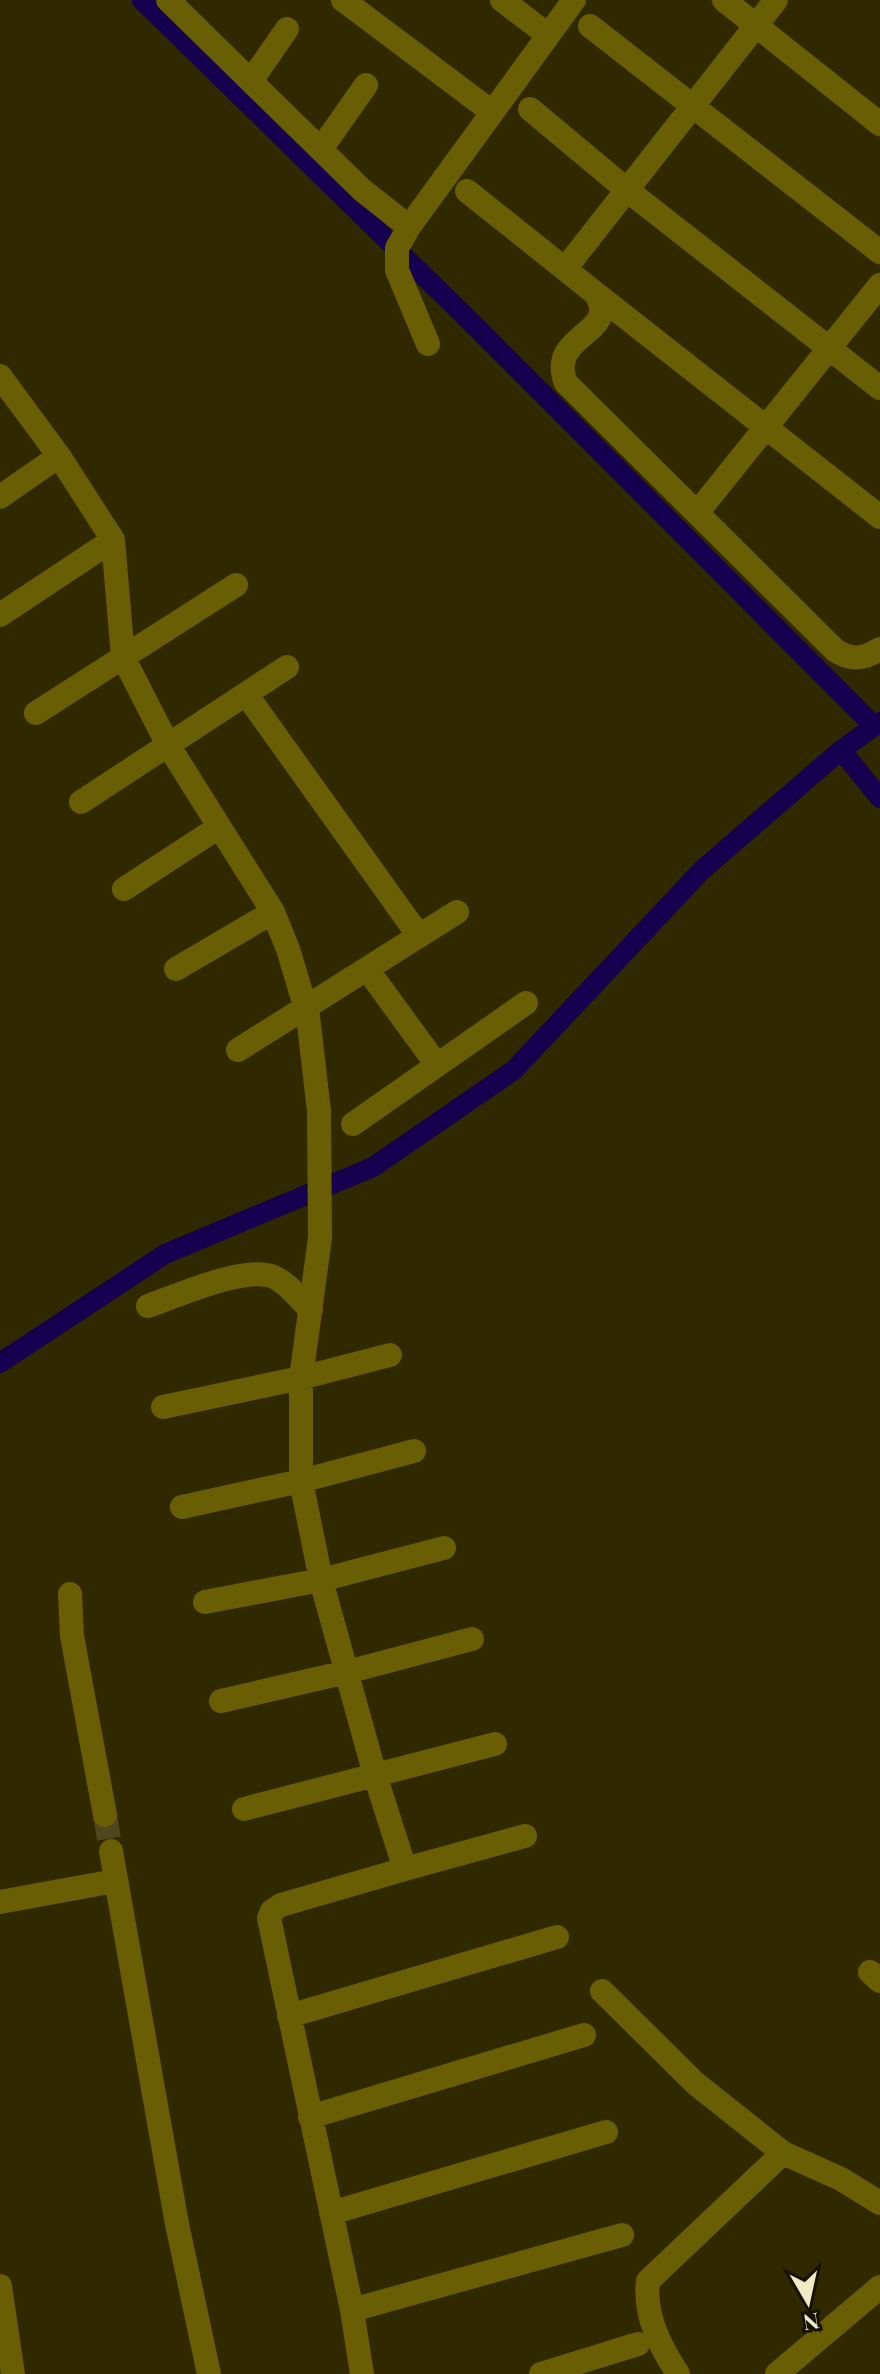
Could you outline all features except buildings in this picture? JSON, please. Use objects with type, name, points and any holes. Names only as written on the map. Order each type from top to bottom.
[{"type":"street","points":[[343,0],[492,112]]},
{"type":"street","points":[[502,0],[548,35]]},
{"type":"street","points":[[428,344],[397,270],[397,248],[409,227],[574,0]]},
{"type":"street","points":[[724,0],[880,124]]},
{"type":"street","points":[[565,269],[776,0]]},
{"type":"street","points":[[181,5],[251,81],[362,190],[409,227]]},
{"type":"street","points":[[590,26],[880,252]]},
{"type":"street","points":[[251,81],[287,29]]},
{"type":"street","points":[[321,149],[366,85]]},
{"type":"street","points":[[530,109],[627,190],[880,388]]},
{"type":"street","points":[[467,191],[880,517]]},
{"type":"street","points":[[697,513],[880,285]]},
{"type":"street","points":[[595,293],[603,312],[598,321],[568,349],[560,369],[566,383],[835,650],[858,659],[880,649]]},
{"type":"street","points":[[0,376],[59,456],[113,540],[123,657],[168,745],[273,912],[288,949],[305,1008],[319,1111],[320,1238],[301,1378],[301,1481],[321,1580],[375,1775],[405,1869]]},
{"type":"street","points":[[0,497],[59,456]]},
{"type":"street","points":[[0,615],[113,540]]},
{"type":"street","points":[[36,713],[236,585]]},
{"type":"street","points":[[81,802],[287,667]]},
{"type":"street","points":[[246,694],[419,936]]},
{"type":"street","points":[[124,889],[219,827]]},
{"type":"street","points":[[176,969],[273,912]]},
{"type":"street","points":[[238,1050],[457,912]]},
{"type":"street","points":[[367,969],[437,1065]]},
{"type":"street","points":[[353,1124],[526,1003]]},
{"type":"street","points":[[148,1306],[249,1275],[271,1276],[285,1283],[311,1310]]},
{"type":"street","points":[[163,1407],[301,1378],[390,1355]]},
{"type":"street","points":[[182,1507],[301,1481],[414,1451]]},
{"type":"street","points":[[205,1602],[321,1580],[444,1548]]},
{"type":"street","points":[[70,1594],[72,1636],[105,1815]]},
{"type":"street","points":[[221,1701],[472,1639]]},
{"type":"street","points":[[244,1809],[495,1744]]},
{"type":"street","points":[[362,2374],[352,2310],[269,1928],[272,1911],[293,1901],[525,1836]]},
{"type":"street","points":[[111,1851],[177,2224],[209,2374]]},
{"type":"street","points":[[0,1902],[115,1881]]},
{"type":"street","points":[[289,2016],[557,1937]]},
{"type":"street","points":[[602,1991],[695,2083],[783,2153],[841,2179],[880,2203]]},
{"type":"street","points":[[310,2117],[584,2035]]},
{"type":"street","points":[[331,2213],[606,2132]]},
{"type":"street","points":[[678,2374],[654,2331],[648,2310],[648,2281],[783,2153]]},
{"type":"street","points":[[352,2310],[622,2235]]},
{"type":"street","points":[[777,2374],[880,2287]]},
{"type":"street","points":[[1,2298],[13,2374]]},
{"type":"street","points":[[541,2374],[638,2344]]},
{"type":"waterway","points":[[142,0],[474,325],[874,726]]},
{"type":"waterway","points":[[0,1363],[165,1254],[373,1167],[514,1070],[702,870],[841,750],[880,722]]},
{"type":"waterway","points":[[841,750],[880,798]]},
{"type":"tunnel","points":[[105,1815],[111,1851]]}]
